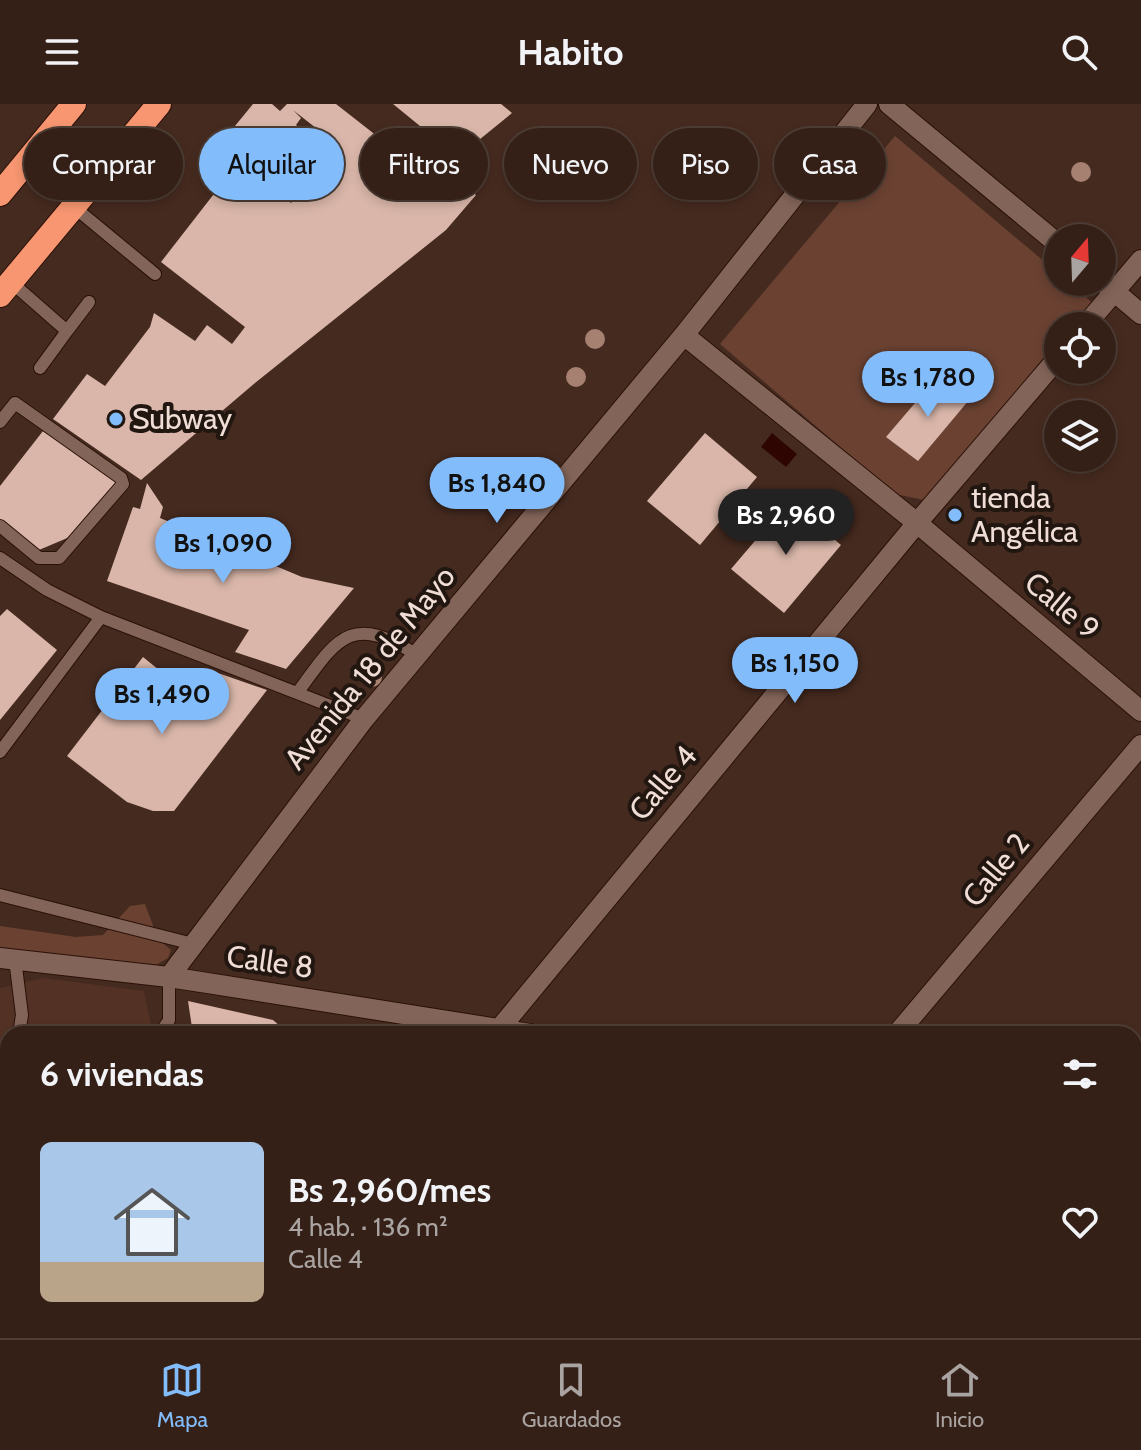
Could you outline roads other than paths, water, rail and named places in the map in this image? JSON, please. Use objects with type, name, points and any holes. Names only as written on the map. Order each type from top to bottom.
[{"type":"highway","points":[[0,194],[74,104]]},
{"type":"highway","points":[[5,289],[159,104]]},
{"type":"street","name":"Avenida 18 de Mayo","points":[[169,977],[364,719],[684,335],[867,104]]},
{"type":"street","points":[[889,104],[1044,232]]},
{"type":"street","points":[[1116,280],[1141,260]]},
{"type":"street","points":[[1116,293],[1141,314]]},
{"type":"street","name":"Calle 9","points":[[684,335],[917,523],[1141,711]]},
{"type":"street","name":"Calle 4","points":[[502,1026],[917,523],[1044,374]]},
{"type":"street","name":"Calle 2","points":[[904,1026],[1141,745]]},
{"type":"street","name":"Calle 8","points":[[7,958],[169,977],[494,1026]]},
{"type":"lane","points":[[74,207],[155,274]]},
{"type":"lane","points":[[5,289],[67,331]]},
{"type":"lane","points":[[40,368],[89,302]]},
{"type":"lane","points":[[0,422],[15,403],[121,478],[123,484],[59,558],[39,558],[0,526]]},
{"type":"lane","points":[[0,558],[47,590],[101,617],[364,719]]},
{"type":"lane","points":[[0,752],[101,617]]},
{"type":"lane","points":[[298,692],[325,655],[346,635],[374,632],[417,655]]},
{"type":"lane","points":[[0,895],[193,944]]},
{"type":"lane","points":[[7,958],[22,1015],[20,1026]]},
{"type":"lane","points":[[165,1026],[169,1020],[169,977]]},
{"type":"place","name":"Subway","points":[[116,419]]},
{"type":"place","name":"tienda Angélica","points":[[955,515]]}]
